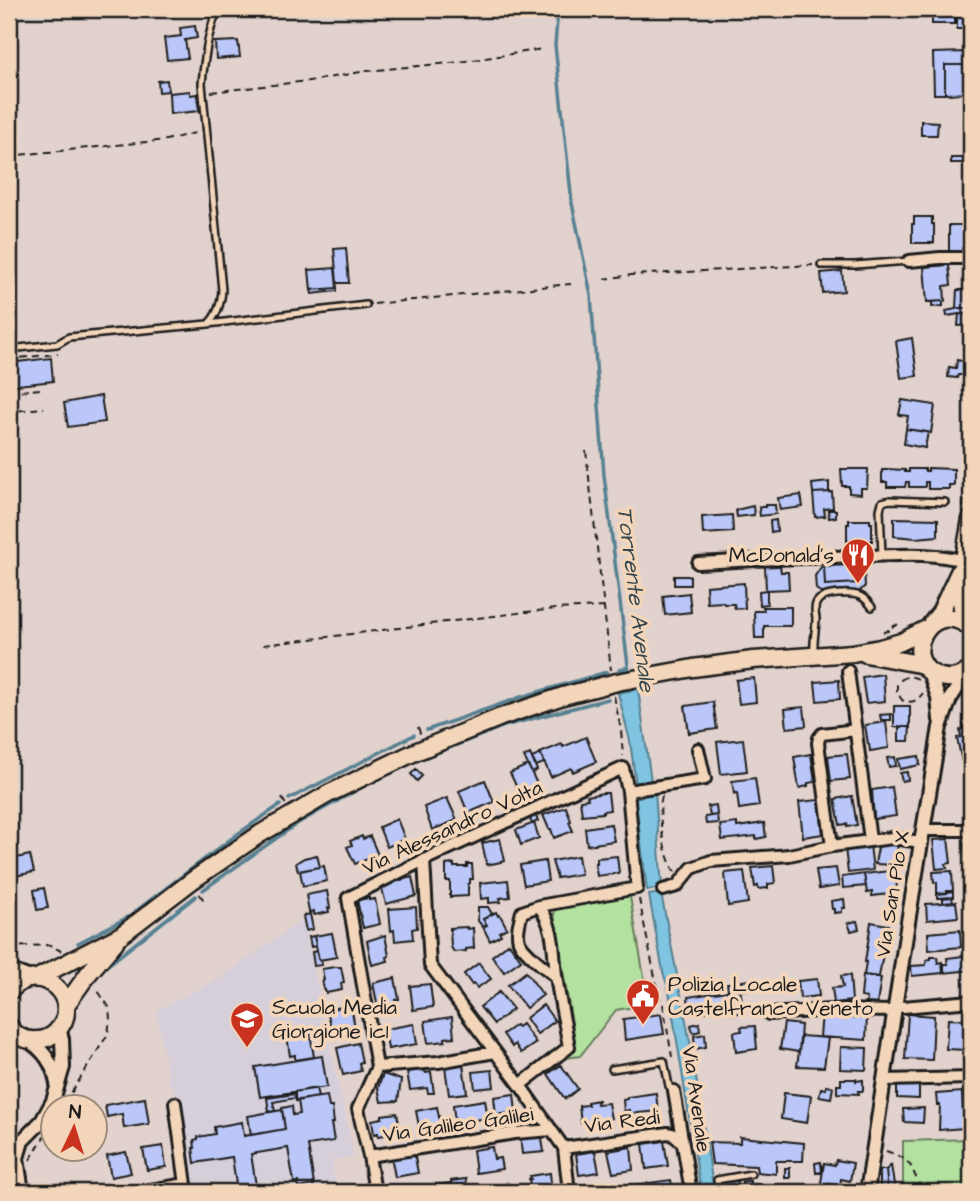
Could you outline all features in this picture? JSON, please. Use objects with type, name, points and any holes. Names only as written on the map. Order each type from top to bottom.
[{"type":"main road","points":[[967,514],[961,604],[971,628]]},
{"type":"main road","points":[[925,673],[919,646],[922,635],[940,613],[966,558]]},
{"type":"main road","points":[[9,992],[16,984],[35,978],[121,935],[190,882],[260,834],[328,794],[415,752],[501,717],[563,696],[642,677],[723,663],[853,653],[897,644],[939,620],[962,621],[971,628]]},
{"type":"main road","points":[[853,653],[948,678],[958,677],[969,671]]},
{"type":"main road","points":[[66,1005],[121,935]]},
{"type":"main road","points":[[16,1036],[41,1040],[54,1034],[65,1017],[66,1005],[56,987],[48,981],[35,978]]},
{"type":"street","points":[[909,261],[971,258]]},
{"type":"street","points":[[698,563],[882,555],[966,558]]},
{"type":"street","points":[[848,671],[870,841]]},
{"type":"street","name":"Via San Pio X","points":[[867,1192],[940,727],[950,699],[969,671]]},
{"type":"street","name":"Via San Pio X","points":[[925,673],[938,697],[940,727]]},
{"type":"street","points":[[832,846],[819,738],[822,734],[856,730]]},
{"type":"street","points":[[632,790],[705,779],[698,749]]},
{"type":"street","points":[[556,976],[544,968],[519,941],[522,912],[539,906],[637,888],[632,790],[623,768]]},
{"type":"street","name":"Via Alessandro Volta","points":[[377,1067],[348,898],[623,768]]},
{"type":"street","points":[[663,890],[677,886],[695,866],[711,861],[789,855],[832,846],[971,830]]},
{"type":"street","points":[[424,860],[430,965],[564,1148],[569,1192]]},
{"type":"street","points":[[520,1085],[569,1047],[556,976],[554,944],[548,918],[539,906]]},
{"type":"street","points":[[9,969],[35,978]]},
{"type":"street","points":[[769,1014],[895,1008],[971,1001]]},
{"type":"street","points":[[22,1192],[17,1164],[20,1146],[46,1116],[53,1101],[63,1067],[60,1028]]},
{"type":"street","points":[[16,1036],[35,1045],[49,1060],[57,1083]]},
{"type":"street","points":[[375,1192],[358,1109],[377,1067],[438,1062],[495,1052]]},
{"type":"street","points":[[884,1080],[971,1078]]},
{"type":"street","name":"Via Avenale","points":[[674,1091],[691,1192]]},
{"type":"street","points":[[139,1192],[186,1188],[175,1103]]},
{"type":"street","name":"Via Galileo Galilei","points":[[369,1156],[515,1133],[552,1130]]},
{"type":"street","name":"Via Redi","points":[[564,1148],[668,1133],[682,1142]]},
{"type":"lane","points":[[208,324],[218,310],[222,290],[203,93],[203,71],[209,31],[216,14],[259,9]]},
{"type":"lane","points":[[821,265],[909,261]]},
{"type":"lane","points":[[9,349],[57,344],[69,337],[366,305]]},
{"type":"lane","points":[[882,555],[880,509],[883,502],[945,502]]},
{"type":"lane","points":[[814,655],[813,637],[818,614],[815,605],[818,599],[830,595],[857,594],[872,607]]},
{"type":"lane","points":[[612,1069],[664,1061],[669,1086],[674,1091]]},
{"type":"lane","points":[[719,1192],[717,1180],[751,1174]]},
{"type":"path","points":[[203,93],[460,62],[543,49]]},
{"type":"path","points":[[9,156],[166,139],[207,131]]},
{"type":"path","points":[[604,279],[631,275],[821,265]]},
{"type":"path","points":[[366,305],[571,284]]},
{"type":"path","points":[[9,359],[58,354]]},
{"type":"path","points":[[9,392],[40,389]]},
{"type":"path","points":[[9,409],[15,411],[44,408]]},
{"type":"path","points":[[586,451],[615,683],[616,710],[621,730],[623,768]]},
{"type":"path","points":[[967,514],[971,457]]},
{"type":"path","points":[[263,645],[536,611],[604,607]]},
{"type":"path","points":[[888,631],[888,628],[897,626],[898,623]]},
{"type":"path","points":[[925,673],[900,681],[897,691],[900,698],[908,702],[917,700],[924,691],[928,696]]},
{"type":"path","points":[[656,786],[661,793],[660,811],[668,860],[673,870],[685,876]]},
{"type":"path","name":"Via Avenale","points":[[637,888],[673,1063]]},
{"type":"path","points":[[9,947],[50,945],[65,954]]},
{"type":"path","points":[[72,1092],[110,1027],[108,1004],[92,984]]},
{"type":"path","points":[[30,1160],[38,1147]]},
{"type":"path","points":[[881,1149],[907,1161],[923,1192]]},
{"type":"shaded area","name":"Scuola Media Giorgione ic1","points":[[303,919],[354,1157],[332,1160],[336,1186],[301,1192],[191,1192],[173,1087],[170,1087],[156,1011],[222,977]]},
{"type":"green space","points":[[629,891],[648,1000],[646,1005],[616,1010],[580,1056],[558,1059],[573,1048],[575,1042],[554,914],[557,905]]},
{"type":"green space","points":[[971,1139],[971,1192],[903,1192],[903,1141]]},
{"type":"water","points":[[638,689],[651,781],[636,785],[630,741],[618,693]]},
{"type":"water","points":[[655,791],[662,888],[647,890],[635,795]]},
{"type":"water","points":[[661,893],[692,1052],[714,1192],[701,1192],[669,991],[649,895]]},
{"type":"building","points":[[932,9],[955,9],[955,24],[932,24]]},
{"type":"building","points":[[957,9],[971,9],[971,29],[957,29]]},
{"type":"building","points":[[195,26],[197,38],[185,40],[188,58],[167,60],[164,38],[181,36],[180,28]]},
{"type":"building","points":[[238,41],[240,57],[216,59],[215,42]]},
{"type":"building","points":[[966,45],[971,45],[971,67],[966,67]]},
{"type":"building","points":[[966,52],[966,65],[945,65],[945,94],[934,94],[933,53]]},
{"type":"building","points":[[945,65],[969,67],[969,93],[945,94]]},
{"type":"building","points":[[971,67],[971,93],[969,93]]},
{"type":"building","points":[[167,80],[168,91],[159,92],[158,81]]},
{"type":"building","points":[[190,91],[190,95],[197,94],[199,111],[170,114],[169,93]]},
{"type":"building","points":[[9,96],[15,96],[18,130],[9,130]]},
{"type":"building","points":[[969,117],[971,131],[964,131],[963,119]]},
{"type":"building","points":[[921,121],[938,122],[937,135],[921,135]]},
{"type":"building","points":[[951,158],[964,158],[964,163],[951,163]]},
{"type":"building","points":[[914,217],[932,217],[934,243],[912,243]]},
{"type":"building","points":[[949,225],[971,225],[971,248],[962,248],[962,252],[949,252]]},
{"type":"building","points":[[346,248],[349,283],[337,283],[334,249]]},
{"type":"building","points":[[949,265],[951,285],[944,286],[945,301],[927,302],[924,267]]},
{"type":"building","points":[[335,268],[337,288],[311,290],[309,270]]},
{"type":"building","points":[[842,271],[844,291],[823,293],[821,273]]},
{"type":"building","points":[[337,288],[337,291],[312,294],[311,290]]},
{"type":"building","points":[[957,290],[971,290],[971,308],[956,308]]},
{"type":"building","points":[[943,301],[943,306],[932,307],[932,302]]},
{"type":"building","points":[[971,308],[971,313],[947,316],[946,311]]},
{"type":"building","points":[[959,314],[971,315],[971,325],[958,326]]},
{"type":"building","points":[[912,338],[917,376],[901,378],[896,341]]},
{"type":"building","points":[[51,358],[53,381],[9,386],[9,363]]},
{"type":"building","points":[[957,360],[966,362],[964,375],[958,375],[957,378],[948,377],[949,367],[956,368]]},
{"type":"building","points":[[966,360],[971,360],[971,371],[965,371]]},
{"type":"building","points":[[101,396],[105,422],[68,427],[64,403]]},
{"type":"building","points":[[902,400],[935,405],[931,433],[906,429],[908,416],[899,415]]},
{"type":"building","points":[[906,429],[928,432],[925,448],[904,444]]},
{"type":"building","points":[[928,468],[954,469],[954,485],[949,485],[949,489],[928,489],[928,482],[925,482],[925,487],[909,487],[909,482],[906,482],[905,487],[887,487],[887,482],[882,482],[882,470],[909,472],[909,469],[928,471]]},
{"type":"building","points":[[841,469],[868,469],[867,488],[861,488],[861,494],[849,493],[849,486],[842,486]]},
{"type":"building","points":[[829,482],[829,492],[813,493],[812,484]]},
{"type":"building","points":[[832,492],[833,508],[824,509],[825,516],[815,517],[813,493]]},
{"type":"building","points":[[801,495],[803,507],[780,510],[778,498]]},
{"type":"building","points":[[775,505],[776,514],[760,516],[759,507]]},
{"type":"building","points":[[753,506],[754,515],[737,517],[736,510]]},
{"type":"building","points":[[828,510],[836,510],[836,517],[829,518]]},
{"type":"building","points":[[732,515],[733,532],[703,534],[702,517]]},
{"type":"building","points":[[894,518],[938,519],[938,536],[894,536]]},
{"type":"building","points":[[776,520],[777,531],[771,532],[770,521]]},
{"type":"building","points":[[849,520],[870,520],[872,541],[847,541]]},
{"type":"building","points":[[765,565],[780,565],[781,572],[788,572],[789,589],[766,590]]},
{"type":"building","points":[[856,565],[857,583],[825,585],[824,566]]},
{"type":"building","points":[[857,565],[864,568],[865,586],[859,592],[822,593],[816,589],[815,576],[821,567],[824,566],[825,585],[857,583]]},
{"type":"building","points":[[674,576],[690,576],[690,585],[674,585]]},
{"type":"building","points":[[744,583],[745,608],[735,609],[734,604],[723,602],[707,603],[706,586]]},
{"type":"building","points":[[767,590],[767,604],[760,605],[759,591]]},
{"type":"building","points":[[689,593],[691,612],[665,615],[663,596]]},
{"type":"building","points":[[763,607],[791,607],[791,626],[764,626],[764,638],[755,638],[754,611],[764,611]]},
{"type":"building","points":[[883,674],[885,701],[866,703],[862,677]]},
{"type":"building","points":[[754,678],[756,702],[739,704],[736,680]]},
{"type":"building","points":[[839,680],[840,699],[817,701],[815,682]]},
{"type":"building","points":[[713,702],[717,729],[689,733],[685,706]]},
{"type":"building","points":[[894,706],[910,706],[910,727],[894,727]]},
{"type":"building","points":[[804,707],[806,726],[787,728],[785,709]]},
{"type":"building","points":[[891,714],[891,720],[881,720],[880,715]]},
{"type":"building","points":[[969,715],[971,789],[968,790],[957,738],[961,737],[960,730],[964,728],[963,724],[967,723]]},
{"type":"building","points":[[886,722],[889,748],[870,751],[865,725]]},
{"type":"building","points":[[899,727],[910,727],[909,741],[899,741]]},
{"type":"building","points":[[586,737],[596,762],[573,772],[571,768],[551,777],[540,753]]},
{"type":"building","points":[[743,739],[747,771],[721,774],[717,742]]},
{"type":"building","points":[[530,754],[537,770],[532,773],[524,757]]},
{"type":"building","points":[[541,754],[544,763],[536,766],[532,758]]},
{"type":"building","points":[[811,754],[815,782],[799,788],[794,757]]},
{"type":"building","points":[[847,754],[850,779],[831,781],[828,756]]},
{"type":"building","points":[[919,756],[920,765],[900,769],[898,759]]},
{"type":"building","points":[[895,757],[896,766],[889,767],[887,758]]},
{"type":"building","points":[[528,765],[537,784],[519,792],[510,773]]},
{"type":"building","points":[[416,769],[422,776],[417,781],[411,774]]},
{"type":"building","points":[[907,772],[908,780],[902,781],[900,773]]},
{"type":"building","points":[[755,778],[759,806],[739,809],[732,781]]},
{"type":"building","points":[[485,780],[494,802],[468,813],[459,791]]},
{"type":"building","points":[[892,787],[896,816],[874,819],[872,790]]},
{"type":"building","points":[[608,793],[610,810],[582,815],[580,800]]},
{"type":"building","points":[[852,796],[857,825],[847,827],[847,824],[840,825],[835,799]]},
{"type":"building","points":[[447,798],[457,820],[432,830],[424,807]]},
{"type":"building","points":[[819,800],[823,834],[803,837],[799,802]]},
{"type":"building","points":[[716,805],[717,815],[710,816],[708,806]]},
{"type":"building","points":[[566,807],[573,831],[554,838],[543,815]]},
{"type":"building","points":[[535,814],[538,821],[532,824],[529,816]]},
{"type":"building","points":[[717,815],[718,823],[706,824],[705,817]]},
{"type":"building","points":[[397,819],[405,839],[387,847],[379,827]]},
{"type":"building","points":[[534,823],[539,838],[521,845],[516,830]]},
{"type":"building","points":[[737,823],[737,827],[764,823],[766,837],[722,840],[720,825]]},
{"type":"building","points":[[611,824],[614,841],[587,845],[585,828]]},
{"type":"building","points":[[9,827],[14,840],[10,841],[9,839]]},
{"type":"building","points":[[362,836],[363,839],[370,836],[378,855],[355,864],[347,847],[352,845],[350,841]]},
{"type":"building","points":[[500,839],[505,861],[487,865],[482,843]]},
{"type":"building","points":[[948,839],[951,863],[946,864],[947,868],[936,869],[933,840]]},
{"type":"building","points":[[879,842],[898,845],[895,865],[875,864]]},
{"type":"building","points":[[965,844],[971,844],[971,866],[966,866]]},
{"type":"building","points":[[870,845],[873,870],[848,873],[845,848]]},
{"type":"building","points":[[30,855],[34,872],[9,879],[9,857],[12,859]]},
{"type":"building","points":[[317,855],[320,867],[298,871],[296,863]]},
{"type":"building","points":[[578,856],[581,874],[557,878],[552,861]]},
{"type":"building","points":[[617,856],[619,873],[597,876],[597,858]]},
{"type":"building","points":[[545,861],[548,881],[524,885],[520,865]]},
{"type":"building","points":[[454,864],[454,867],[467,867],[467,864],[472,864],[473,879],[470,879],[468,884],[468,896],[450,897],[446,865]]},
{"type":"building","points":[[324,866],[327,881],[303,886],[300,871]]},
{"type":"building","points":[[773,866],[775,883],[768,884],[768,888],[755,887],[752,868]]},
{"type":"building","points":[[836,868],[839,886],[819,889],[816,870]]},
{"type":"building","points":[[898,870],[896,893],[872,896],[872,892],[867,893],[864,874]]},
{"type":"building","points":[[744,871],[748,903],[728,906],[725,873]]},
{"type":"building","points":[[952,871],[953,891],[937,894],[937,882],[934,882],[933,872]]},
{"type":"building","points":[[864,874],[866,886],[843,888],[842,877]]},
{"type":"building","points":[[412,877],[416,896],[386,904],[381,885]]},
{"type":"building","points":[[508,880],[510,897],[500,898],[501,902],[489,903],[489,898],[481,899],[480,883]]},
{"type":"building","points":[[44,888],[48,908],[37,910],[34,890]]},
{"type":"building","points":[[327,891],[329,912],[314,915],[314,911],[309,912],[306,895]]},
{"type":"building","points":[[953,891],[953,897],[937,898],[937,894]]},
{"type":"building","points":[[952,897],[953,902],[943,903],[943,898]]},
{"type":"building","points":[[375,899],[380,924],[363,928],[357,900]]},
{"type":"building","points":[[844,899],[845,908],[842,908],[842,912],[834,913],[831,901]]},
{"type":"building","points":[[956,902],[958,917],[927,920],[926,904]]},
{"type":"building","points":[[416,907],[417,928],[412,929],[413,939],[395,941],[389,909]]},
{"type":"building","points":[[478,907],[488,907],[492,914],[483,919],[487,925],[483,927],[478,921]]},
{"type":"building","points":[[496,912],[507,928],[490,941],[483,927],[487,925],[483,919]]},
{"type":"building","points":[[310,914],[313,929],[306,931],[303,916]]},
{"type":"building","points":[[857,921],[859,929],[851,931],[848,923]]},
{"type":"building","points":[[871,922],[888,925],[879,977],[864,975]]},
{"type":"building","points":[[450,928],[473,928],[474,948],[454,952],[451,947]]},
{"type":"building","points":[[960,930],[961,947],[929,950],[928,933]]},
{"type":"building","points":[[332,933],[337,957],[319,960],[314,936]]},
{"type":"building","points":[[385,935],[388,961],[372,965],[367,941]]},
{"type":"building","points":[[314,936],[316,946],[311,947],[309,937]]},
{"type":"building","points":[[509,943],[521,960],[504,972],[492,956]]},
{"type":"building","points":[[317,951],[322,965],[314,966],[312,952]]},
{"type":"building","points":[[971,955],[971,970],[944,973],[944,964],[948,964],[947,958]]},
{"type":"building","points":[[937,957],[938,963],[942,962],[943,973],[912,976],[911,966],[926,965],[926,960]]},
{"type":"building","points":[[479,963],[491,979],[477,988],[464,974]]},
{"type":"building","points":[[341,967],[344,982],[341,983],[342,990],[326,993],[322,969]]},
{"type":"building","points":[[526,972],[543,995],[526,1008],[508,985]]},
{"type":"building","points":[[850,975],[852,1001],[834,1003],[832,988],[843,987],[841,976]]},
{"type":"building","points":[[863,975],[881,978],[877,1004],[866,1003],[867,998],[861,997]]},
{"type":"building","points":[[395,978],[399,999],[395,1000],[396,1004],[378,1008],[373,983]]},
{"type":"building","points":[[757,979],[758,988],[743,990],[742,981]]},
{"type":"building","points":[[817,979],[819,996],[800,998],[798,981]]},
{"type":"building","points":[[735,982],[736,989],[728,990],[727,983]]},
{"type":"building","points":[[430,984],[433,1007],[413,1010],[410,986]]},
{"type":"building","points":[[740,989],[744,1012],[732,1014],[731,1009],[690,1013],[688,997]]},
{"type":"building","points":[[499,992],[513,1009],[494,1024],[480,1007]]},
{"type":"building","points":[[351,1005],[355,1028],[332,1033],[327,1010]]},
{"type":"building","points":[[543,1005],[555,1021],[537,1034],[526,1018]]},
{"type":"building","points":[[822,1012],[867,1015],[866,1040],[820,1037]]},
{"type":"building","points":[[661,1014],[664,1034],[625,1040],[623,1019]]},
{"type":"building","points":[[908,1014],[934,1016],[932,1060],[905,1059]]},
{"type":"building","points":[[452,1017],[454,1037],[428,1043],[425,1021]]},
{"type":"building","points":[[948,1019],[969,1020],[968,1050],[946,1049]]},
{"type":"building","points":[[699,1023],[700,1031],[693,1033],[691,1025]]},
{"type":"building","points":[[784,1023],[801,1025],[799,1052],[780,1049]]},
{"type":"building","points":[[414,1024],[417,1044],[388,1049],[385,1029]]},
{"type":"building","points":[[522,1024],[536,1043],[521,1053],[515,1044],[512,1047],[503,1034]]},
{"type":"building","points":[[755,1026],[757,1049],[736,1052],[734,1032],[742,1031],[741,1027]]},
{"type":"building","points":[[310,1033],[314,1057],[295,1060],[295,1055],[290,1056],[287,1036]]},
{"type":"building","points":[[705,1034],[706,1047],[695,1049],[694,1036]]},
{"type":"building","points":[[801,1036],[828,1038],[824,1067],[797,1066]]},
{"type":"building","points":[[358,1043],[361,1071],[343,1075],[337,1048]]},
{"type":"building","points":[[841,1047],[867,1048],[866,1070],[840,1069]]},
{"type":"building","points":[[322,1056],[327,1087],[260,1097],[255,1067]]},
{"type":"building","points":[[463,1064],[467,1093],[449,1095],[445,1067]]},
{"type":"building","points":[[561,1065],[578,1089],[565,1099],[548,1074]]},
{"type":"building","points":[[424,1070],[426,1073],[431,1072],[434,1093],[428,1093],[427,1088],[410,1090],[407,1072]]},
{"type":"building","points":[[492,1070],[494,1087],[475,1089],[473,1072]]},
{"type":"building","points":[[383,1074],[401,1080],[398,1101],[381,1102],[378,1088]]},
{"type":"building","points":[[841,1079],[863,1080],[863,1091],[858,1091],[859,1094],[837,1093],[837,1085],[841,1085]]},
{"type":"building","points":[[919,1085],[919,1099],[897,1098],[897,1086]]},
{"type":"building","points":[[826,1086],[833,1087],[831,1098],[819,1096],[821,1088],[826,1089]]},
{"type":"building","points":[[316,1088],[318,1097],[296,1101],[294,1092]]},
{"type":"building","points":[[962,1092],[964,1128],[939,1130],[940,1105],[937,1105],[936,1094]]},
{"type":"building","points":[[656,1093],[658,1111],[629,1114],[629,1110],[624,1111],[623,1100],[627,1097]]},
{"type":"building","points":[[784,1093],[811,1096],[807,1123],[781,1119]]},
{"type":"building","points":[[295,1094],[295,1098],[273,1102],[275,1111],[269,1112],[267,1098]]},
{"type":"building","points":[[514,1094],[516,1112],[496,1115],[494,1097]]},
{"type":"building","points":[[327,1096],[329,1107],[332,1107],[334,1141],[308,1145],[314,1185],[299,1188],[298,1182],[294,1183],[288,1148],[251,1154],[257,1192],[237,1191],[232,1157],[195,1163],[194,1140],[215,1134],[214,1127],[242,1122],[244,1136],[285,1129],[282,1108],[292,1106],[293,1115],[300,1114],[298,1100]]},
{"type":"building","points":[[145,1098],[149,1124],[124,1128],[122,1114],[108,1117],[108,1104]]},
{"type":"building","points":[[485,1100],[488,1118],[455,1123],[453,1105]]},
{"type":"building","points":[[598,1100],[597,1104],[608,1103],[611,1119],[581,1123],[579,1106]]},
{"type":"building","points":[[437,1107],[441,1127],[420,1131],[416,1111]]},
{"type":"building","points":[[924,1108],[923,1123],[904,1122],[903,1109]]},
{"type":"building","points":[[282,1110],[285,1129],[251,1135],[248,1116]]},
{"type":"building","points":[[397,1113],[400,1130],[392,1131],[392,1134],[374,1134],[372,1120],[382,1118],[382,1115]]},
{"type":"building","points":[[541,1132],[544,1152],[522,1154],[520,1135]]},
{"type":"building","points":[[740,1137],[804,1143],[803,1161],[776,1161],[776,1174],[757,1172],[756,1166],[712,1164],[709,1142],[740,1143]]},
{"type":"building","points":[[664,1141],[668,1166],[646,1169],[643,1144]]},
{"type":"building","points":[[163,1146],[166,1167],[147,1170],[143,1149]]},
{"type":"building","points":[[492,1147],[494,1159],[500,1158],[502,1169],[476,1173],[473,1150]]},
{"type":"building","points":[[631,1147],[633,1170],[613,1173],[608,1151]]},
{"type":"building","points":[[595,1151],[599,1172],[579,1175],[576,1154]]},
{"type":"building","points":[[126,1152],[131,1173],[111,1177],[108,1156]]},
{"type":"building","points":[[414,1152],[418,1173],[395,1177],[391,1156]]},
{"type":"building","points":[[836,1160],[853,1163],[850,1181],[841,1179],[840,1186],[821,1183],[824,1163],[835,1165]]},
{"type":"building","points":[[821,1162],[822,1172],[816,1173],[815,1163]]},
{"type":"building","points":[[891,1165],[895,1191],[888,1192],[886,1170]]},
{"type":"building","points":[[785,1168],[790,1168],[790,1178],[785,1178]]},
{"type":"building","points":[[880,1170],[886,1170],[888,1192],[880,1192]]},
{"type":"building","points":[[550,1173],[552,1192],[531,1192],[530,1176]]},
{"type":"building","points":[[466,1179],[467,1192],[435,1192],[434,1185]]},
{"type":"building","points":[[671,1180],[673,1192],[634,1192],[633,1185]]},
{"type":"building","points":[[738,1181],[738,1188],[742,1187],[742,1182],[750,1181],[750,1192],[725,1192],[725,1182]]},
{"type":"building","points":[[507,1183],[512,1192],[492,1192]]},
{"type":"building","points":[[619,1187],[619,1192],[584,1192],[584,1191]]},
{"type":"waterway","name":"Torrente Avenale","points":[[558,9],[555,45],[572,203],[591,295],[604,475],[629,673]]},
{"type":"waterway","points":[[619,670],[628,667]]},
{"type":"waterway","points":[[427,730],[521,697],[607,672]]},
{"type":"waterway","points":[[401,767],[504,726],[608,699]]},
{"type":"waterway","points":[[289,799],[414,735]]},
{"type":"waterway","points":[[203,890],[298,823],[375,780]]},
{"type":"waterway","points":[[136,911],[280,805]]},
{"type":"waterway","points":[[99,972],[196,896]]},
{"type":"waterway","points":[[78,943],[130,916]]},
{"type":"place","name":"McDonald's","points":[[858,585]]},
{"type":"place","name":"Polizia Locale Castelfranco Veneto","points":[[643,1026]]},
{"type":"place","name":"Scuola Media Giorgione ic1","points":[[247,1049]]}]
